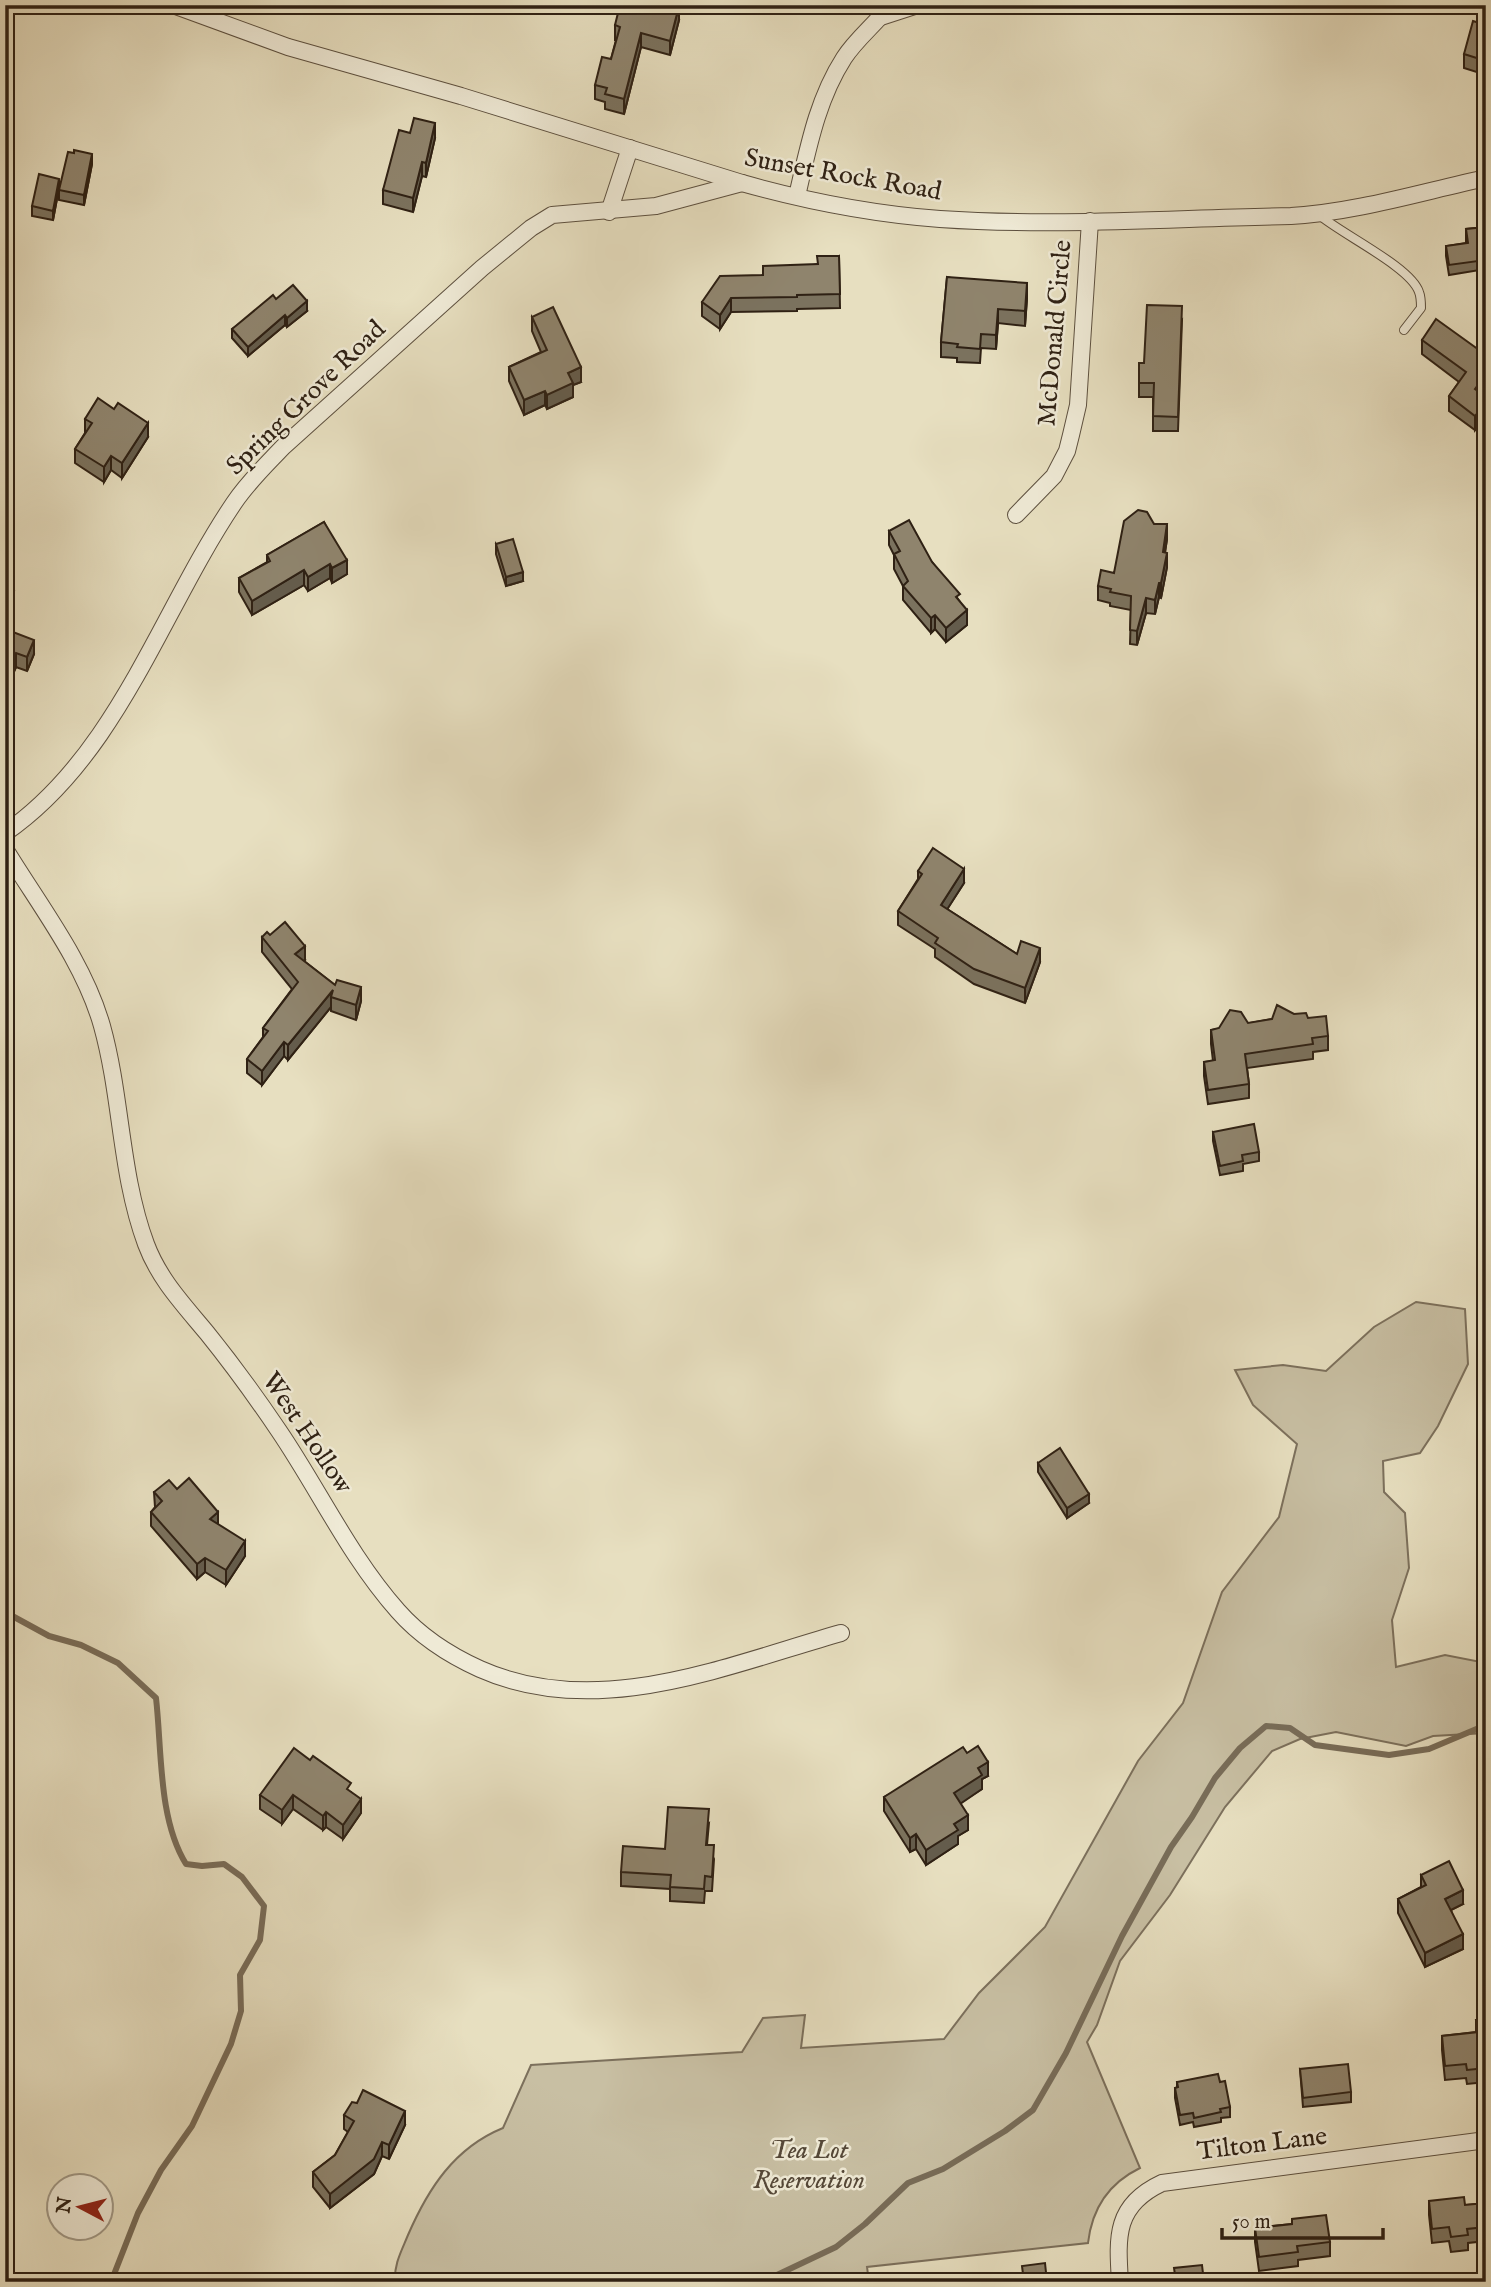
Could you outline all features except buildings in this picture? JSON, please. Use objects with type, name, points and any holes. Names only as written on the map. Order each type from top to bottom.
[{"type":"street","name":"Sunset Rock Road","points":[[173,5],[289,47],[742,183],[878,211],[938,218],[1090,221],[1318,214],[1486,178]]},
{"type":"street","points":[[797,196],[826,90],[851,47],[885,11],[918,5]]},
{"type":"street","points":[[609,212],[630,148]]},
{"type":"street","name":"Spring Grove Road","points":[[5,833],[57,788],[99,734],[129,688],[234,502],[256,475],[283,447],[452,295],[531,229],[552,215],[656,206],[742,183]]},
{"type":"street","name":"McDonald Circle","points":[[1016,515],[1054,476],[1067,451],[1078,405],[1090,221]]},
{"type":"street","name":"West Hollow","points":[[5,849],[66,949],[98,1015],[112,1071],[135,1210],[159,1272],[247,1386],[279,1431],[369,1573],[412,1625],[448,1653],[487,1672],[523,1685],[579,1692],[618,1690],[684,1678],[841,1633]]},
{"type":"street","name":"Tilton Lane","points":[[1120,2282],[1118,2248],[1122,2222],[1137,2199],[1162,2183],[1486,2140]]},
{"type":"lane","points":[[1318,214],[1404,271],[1419,290],[1421,309],[1404,330]]},
{"type":"green space","name":"Tea Lot Reservation","points":[[1416,1302],[1465,1309],[1468,1364],[1438,1426],[1420,1453],[1383,1461],[1384,1492],[1405,1513],[1409,1568],[1392,1620],[1396,1667],[1445,1655],[1486,1663],[1486,1733],[1433,1736],[1406,1746],[1336,1732],[1300,1739],[1272,1751],[1225,1807],[1170,1895],[1120,1961],[1097,2025],[1087,2042],[1140,2168],[1119,2181],[1104,2198],[1093,2219],[1088,2243],[867,2267],[869,2282],[395,2282],[401,2253],[434,2186],[470,2147],[503,2128],[531,2065],[742,2052],[763,2018],[805,2015],[801,2048],[944,2039],[979,1993],[1045,1927],[1138,1761],[1183,1703],[1222,1592],[1279,1517],[1297,1444],[1253,1405],[1235,1370],[1283,1365],[1326,1371],[1374,1327]]},
{"type":"waterway","points":[[5,1612],[49,1636],[81,1645],[118,1663],[156,1698],[166,1805],[170,1826],[186,1864],[224,1864],[242,1877],[264,1906],[260,1940],[240,1975],[241,2011],[231,2044],[192,2126],[161,2170],[138,2213],[111,2282]]},
{"type":"waterway","points":[[762,2282],[836,2247],[908,2183],[943,2169],[1005,2131],[1033,2110],[1066,2053],[1122,1936],[1171,1847],[1215,1778],[1240,1748],[1266,1726],[1290,1728],[1315,1745],[1389,1755],[1429,1749],[1486,1725]]}]
